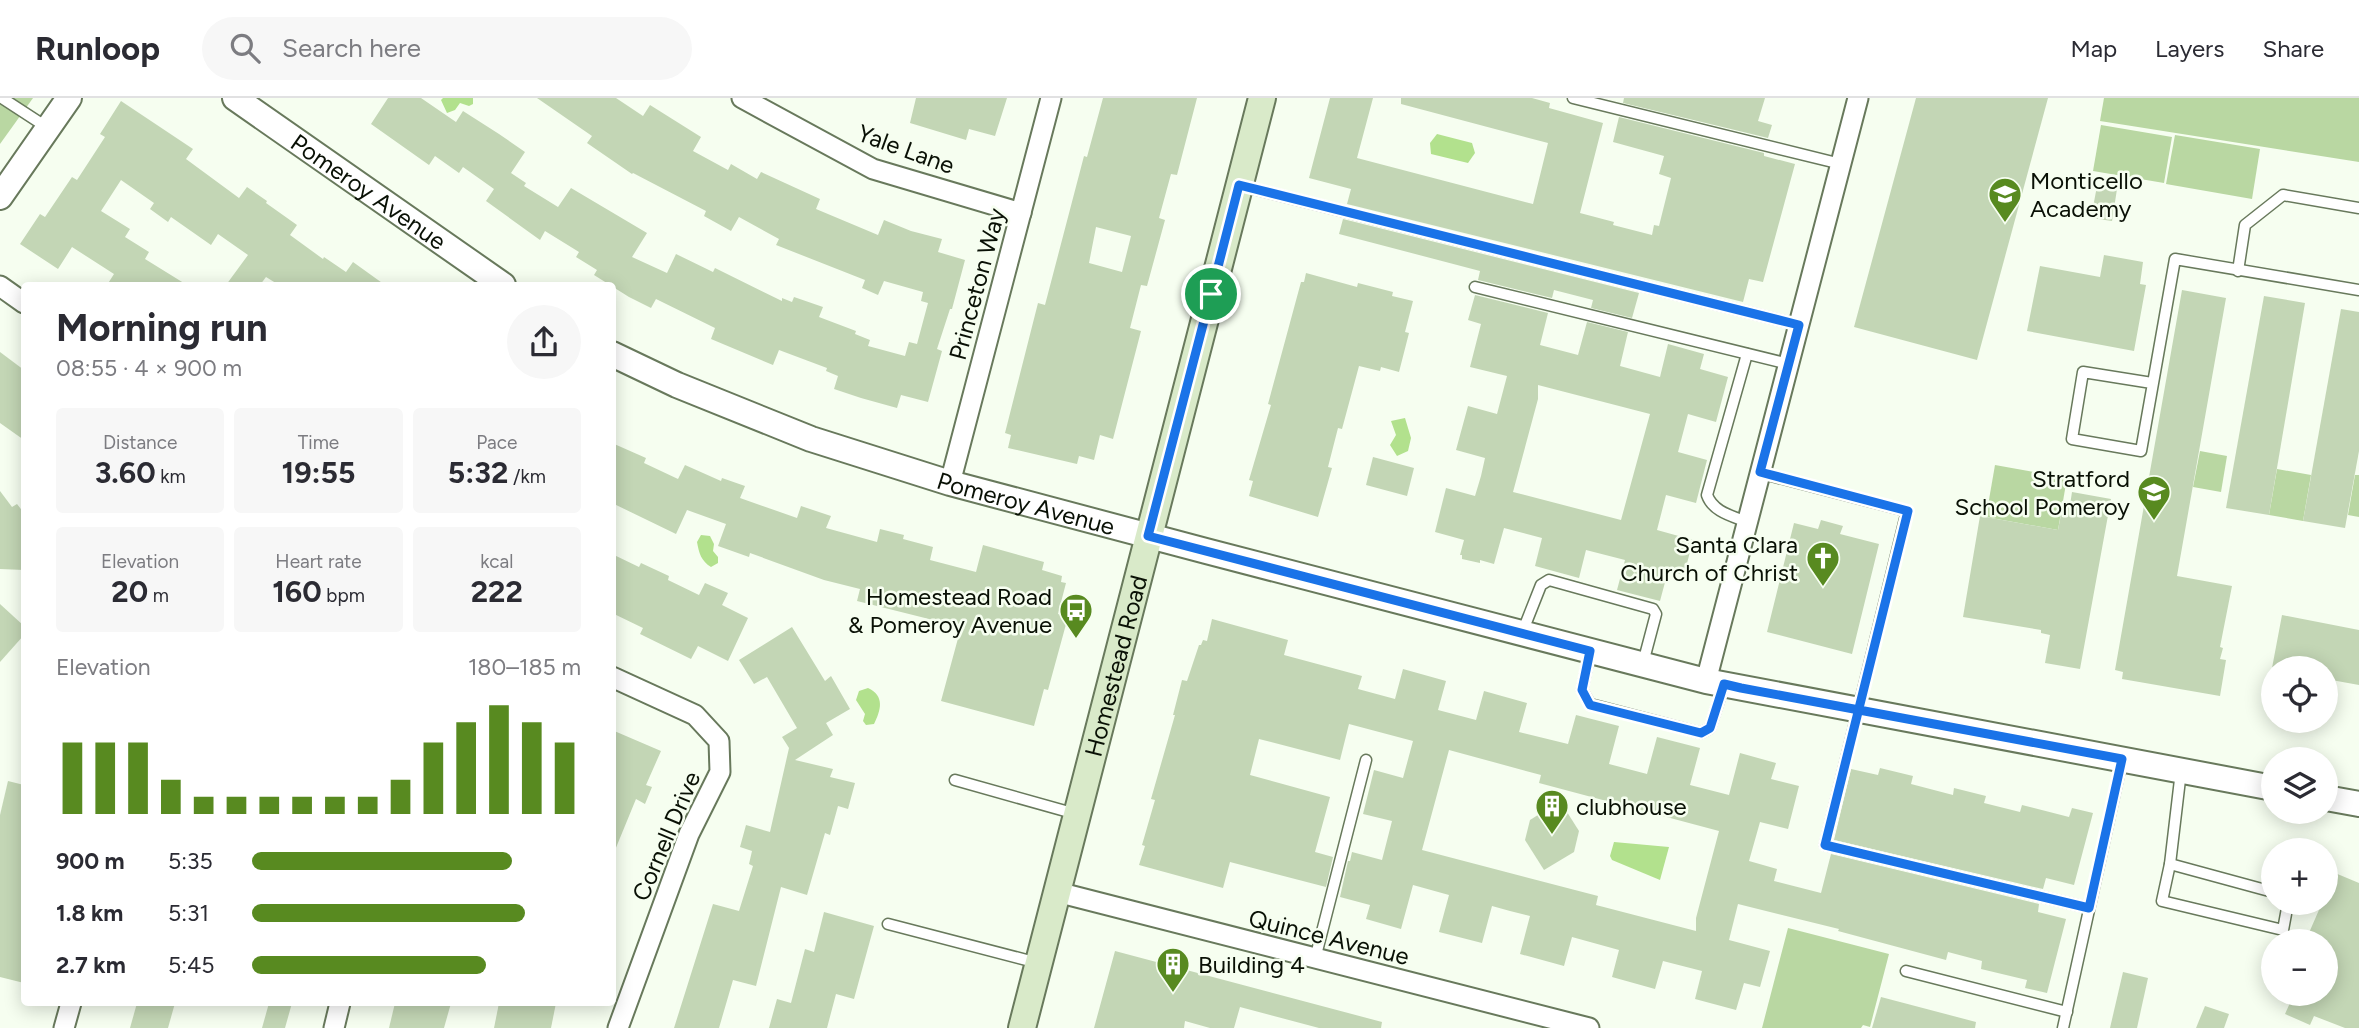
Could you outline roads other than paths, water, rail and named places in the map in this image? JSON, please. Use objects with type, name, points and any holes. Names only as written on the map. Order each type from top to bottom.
[{"type":"main road","name":"Homestead Road","points":[[1022,1028],[1262,98]]},
{"type":"street","points":[[0,197],[69,98]]},
{"type":"street","name":"Pomeroy Avenue","points":[[235,98],[499,282]]},
{"type":"street","name":"Yale Lane","points":[[742,98],[873,169],[1021,213]]},
{"type":"street","name":"Princeton Way","points":[[950,483],[1051,98]]},
{"type":"street","points":[[1715,682],[1747,522],[1858,98]]},
{"type":"street","points":[[0,286],[21,301]]},
{"type":"street","name":"Pomeroy Avenue","points":[[616,356],[677,385],[811,439],[950,483],[1148,536],[1715,682],[2261,786]]},
{"type":"street","name":"Cornell Drive","points":[[616,679],[695,715],[719,741],[720,772],[689,834],[618,1028]]},
{"type":"street","points":[[2338,800],[2359,804]]},
{"type":"street","name":"Quince Avenue","points":[[1057,892],[1589,1028]]},
{"type":"street","points":[[64,1028],[70,1006]]},
{"type":"street","points":[[334,1028],[339,1006]]},
{"type":"lane","points":[[2,98],[48,128]]},
{"type":"lane","points":[[1573,98],[1841,164]]},
{"type":"lane","points":[[1239,185],[1799,325]]},
{"type":"lane","points":[[2238,271],[2245,225],[2283,195],[2359,208]]},
{"type":"lane","points":[[2152,383],[2083,372],[2072,439],[2141,451],[2175,259],[2359,290]]},
{"type":"lane","points":[[1475,287],[1789,364]]},
{"type":"lane","points":[[1747,354],[1707,495],[1710,504],[1717,509],[1747,522]]},
{"type":"lane","points":[[1760,472],[1908,511],[1825,845],[2089,908]]},
{"type":"lane","points":[[1522,633],[1541,585],[1549,580],[1653,609],[1656,614],[1642,664]]},
{"type":"lane","points":[[1590,651],[1582,690],[1590,705],[1701,733],[1710,728],[1715,682]]},
{"type":"lane","points":[[2063,1028],[2122,759]]},
{"type":"lane","points":[[1315,959],[1366,760]]},
{"type":"lane","points":[[2181,771],[2170,864],[2162,901],[2283,930],[2286,915]]},
{"type":"lane","points":[[955,780],[1077,814]]},
{"type":"lane","points":[[2170,864],[2261,889]]},
{"type":"lane","points":[[888,924],[1038,963]]},
{"type":"lane","points":[[1906,971],[2067,1012]]},
{"type":"place","name":"Monticello Academy","points":[[2005,224]]},
{"type":"place","name":"Stratford School Pomeroy","points":[[2154,522]]},
{"type":"place","name":"Santa Clara Church of Christ","points":[[1823,588]]},
{"type":"place","name":"Homestead Road & Pomeroy Avenue","points":[[1076,640]]},
{"type":"place","name":"clubhouse","points":[[1552,836]]},
{"type":"place","name":"Building 4","points":[[1173,994]]}]
